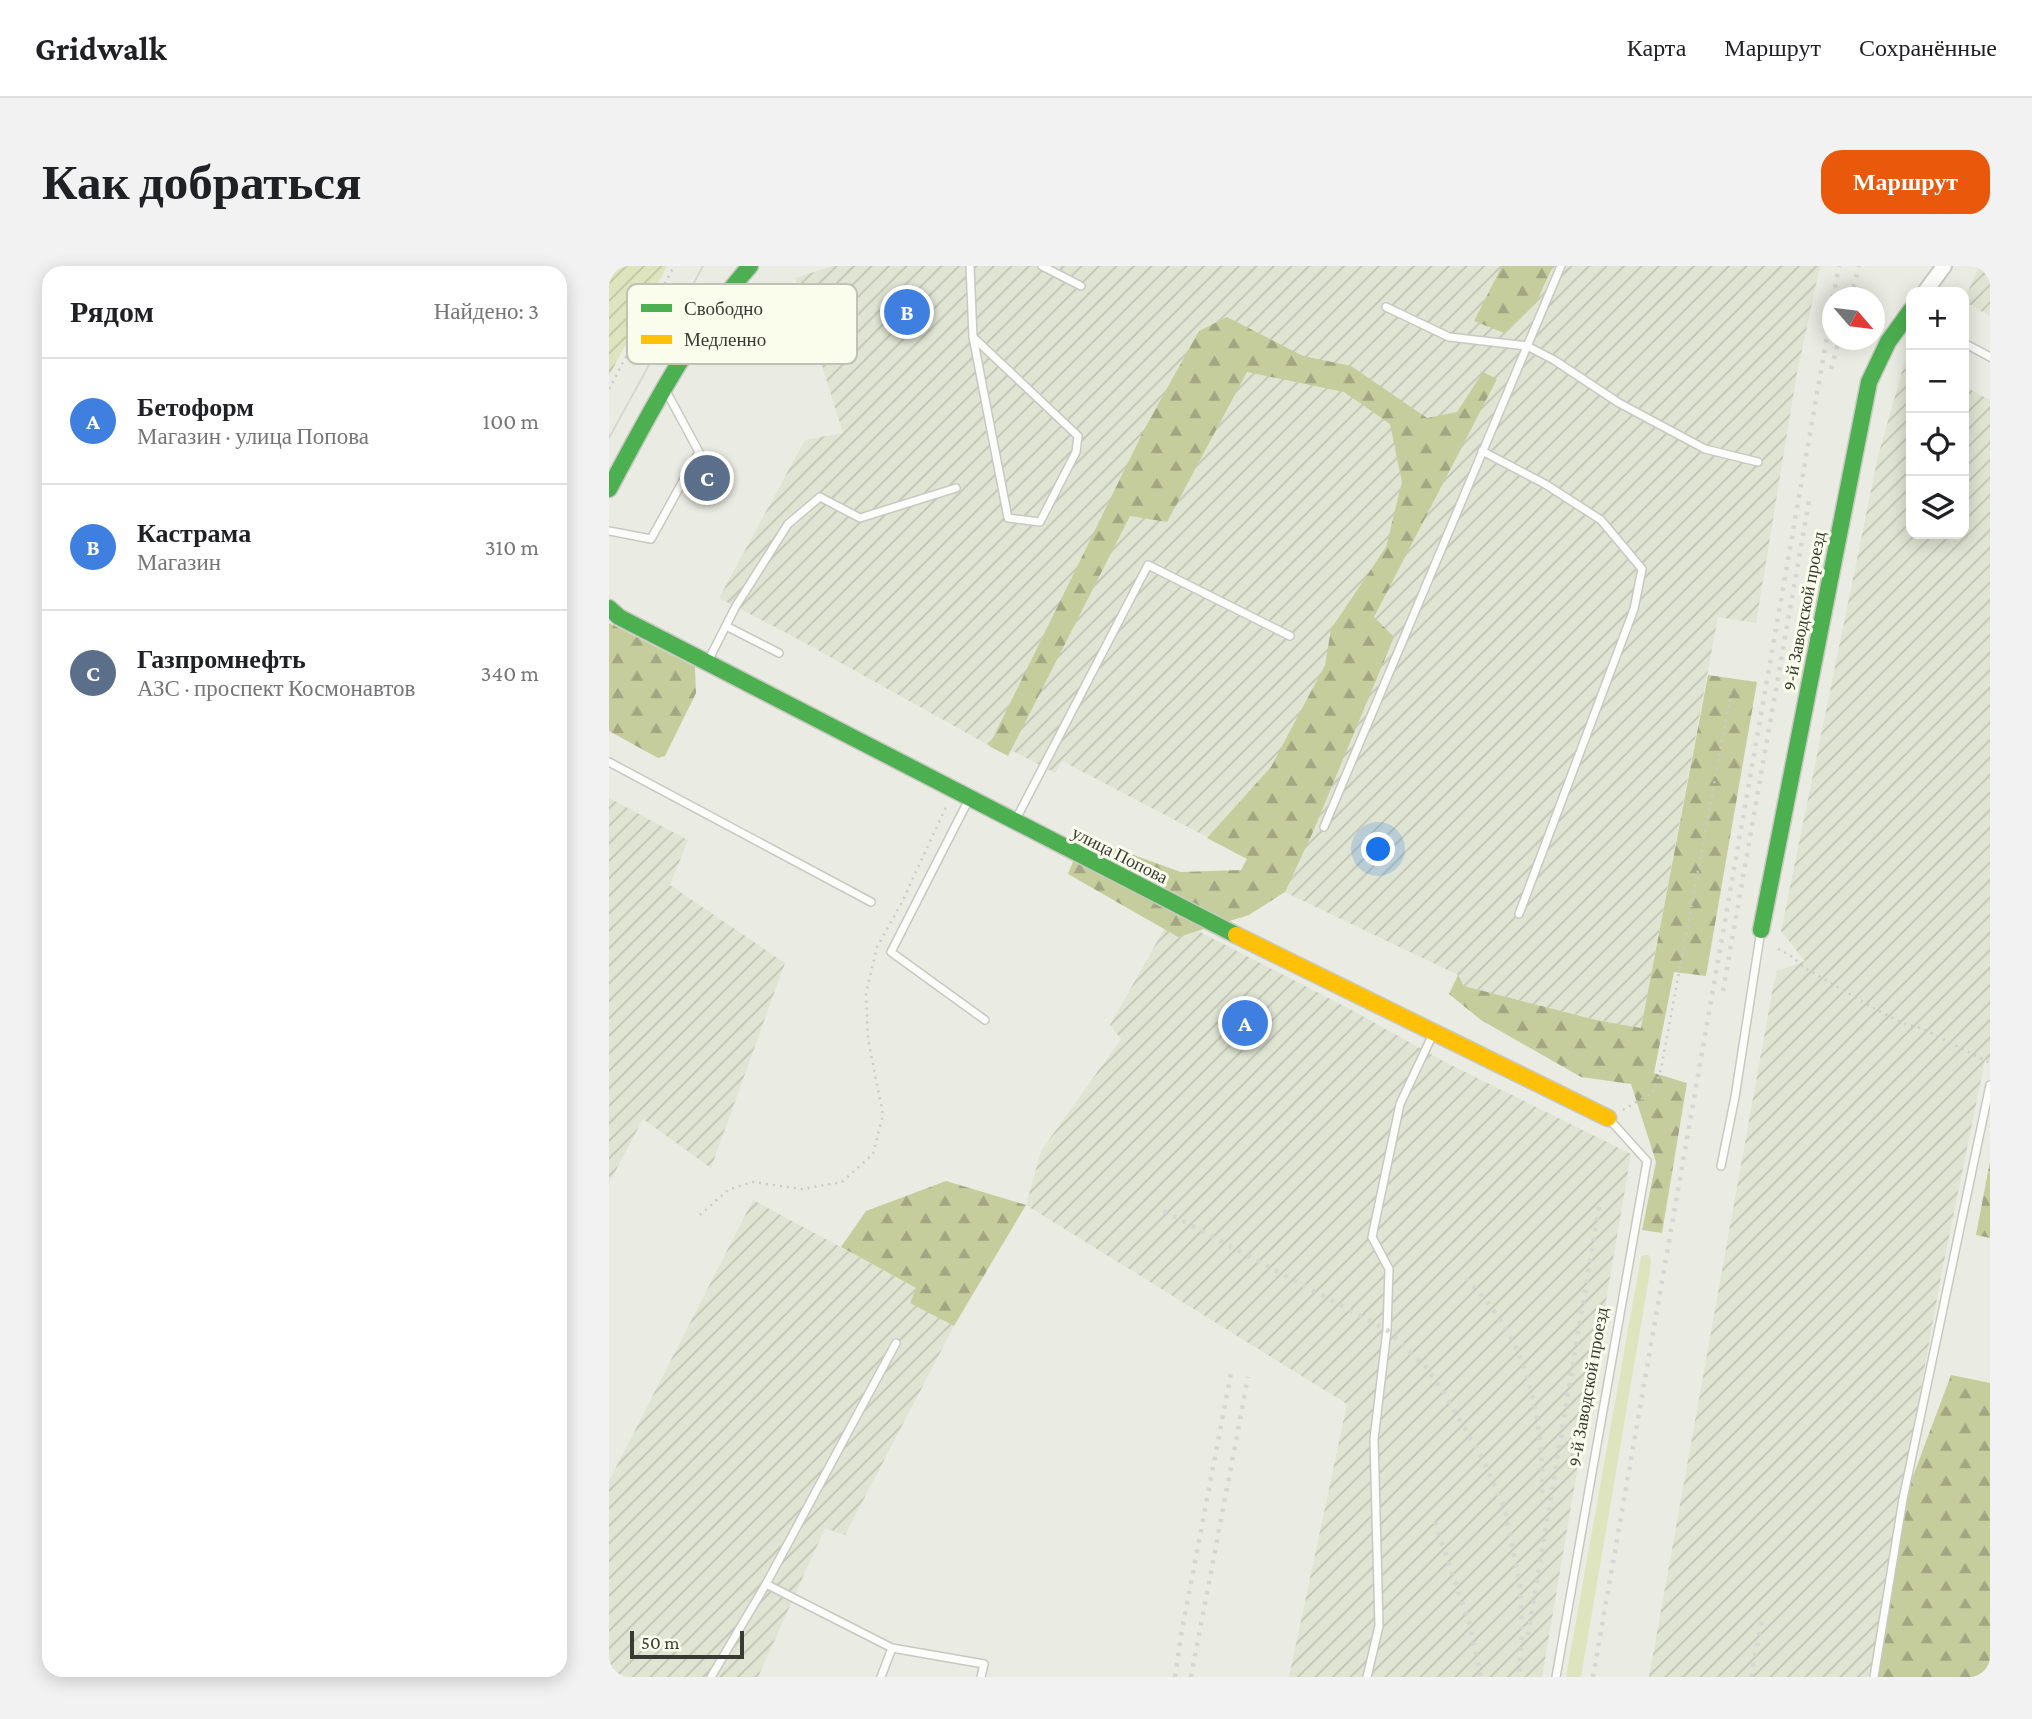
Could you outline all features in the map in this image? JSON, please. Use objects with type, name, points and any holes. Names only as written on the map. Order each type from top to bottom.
[{"type":"street","points":[[734,284],[750,266]]},
{"type":"street","points":[[1928,287],[1944,266]]},
{"type":"street","name":"9-й Заводской проезд","points":[[1761,930],[1869,382],[1888,342],[1906,319]]},
{"type":"street","points":[[609,489],[677,364]]},
{"type":"street","name":"улица Попова","points":[[612,614],[953,793],[1608,1118]]},
{"type":"lane","points":[[970,266],[973,337],[1008,518],[1040,522],[1076,452],[1078,436],[973,337]]},
{"type":"lane","points":[[1042,266],[1081,286]]},
{"type":"lane","points":[[1324,827],[1561,266]]},
{"type":"lane","points":[[1386,307],[1449,337],[1527,346],[1554,360],[1619,404],[1705,449],[1758,462]]},
{"type":"lane","points":[[1969,346],[1990,358]]},
{"type":"lane","points":[[609,531],[651,539],[699,452],[664,386]]},
{"type":"lane","points":[[1482,451],[1545,484],[1601,520],[1642,569],[1634,608],[1519,914]]},
{"type":"lane","points":[[706,663],[788,524],[820,497],[860,518],[955,488]]},
{"type":"lane","points":[[1013,823],[1148,565],[1290,636]]},
{"type":"lane","points":[[726,626],[779,653]]},
{"type":"lane","points":[[609,762],[871,902]]},
{"type":"lane","points":[[968,800],[891,952],[985,1020]]},
{"type":"lane","points":[[1721,1166],[1735,1097],[1761,930]]},
{"type":"lane","points":[[1367,1677],[1379,1626],[1374,1438],[1387,1330],[1389,1269],[1372,1237],[1399,1104],[1433,1033]]},
{"type":"lane","points":[[1874,1677],[1903,1499],[1990,1085]]},
{"type":"lane","name":"9-й Заводской проезд","points":[[1556,1677],[1647,1161],[1608,1118]]},
{"type":"lane","points":[[711,1677],[767,1584],[895,1343]]},
{"type":"lane","points":[[767,1584],[892,1648],[984,1664],[981,1677]]},
{"type":"lane","points":[[881,1677],[892,1648]]},
{"type":"path","points":[[664,284],[674,266]]},
{"type":"path","points":[[609,389],[627,355]]},
{"type":"path","points":[[1608,1118],[1653,1092],[1661,1069],[1731,693]]},
{"type":"path","points":[[700,1215],[728,1190],[752,1182],[802,1189],[842,1182],[873,1154],[883,1115],[867,1039],[866,993],[877,947],[901,904],[953,793]]},
{"type":"path","points":[[1778,949],[1879,1012],[1921,1028],[1990,1063]]},
{"type":"shaded area","points":[[833,266],[1820,266],[1797,373],[1756,623],[1718,617],[1641,1028],[1596,1020],[1463,986],[1458,975],[1241,871],[1247,858],[1062,761],[1055,773],[1011,750],[1008,756],[719,598],[805,440],[843,433],[822,364],[857,364],[857,284],[797,284],[795,278]]},
{"type":"shaded area","points":[[1979,266],[1990,266],[1990,316],[1969,304],[1969,289]]},
{"type":"shaded area","points":[[1906,358],[1906,539],[1969,539],[1969,389],[1990,400],[1990,1059],[1985,1060],[1941,1276],[1869,1677],[1649,1677],[1773,987],[1777,971],[1805,961],[1781,931],[1878,456]]},
{"type":"shaded area","points":[[609,798],[688,840],[670,885],[785,963],[711,1168],[643,1119],[609,1183]]},
{"type":"shaded area","points":[[1171,917],[1346,1007],[1445,1062],[1631,1154],[1542,1677],[1289,1677],[1347,1404],[1026,1205],[1041,1151],[1121,1039],[1110,1025]]},
{"type":"shaded area","points":[[753,1200],[916,1288],[911,1303],[954,1326],[845,1535],[825,1528],[758,1677],[609,1677],[609,1481]]},
{"type":"green space","points":[[609,266],[667,266],[658,284],[627,284],[627,342],[609,376]]},
{"type":"green space","points":[[1502,266],[1553,266],[1536,303],[1504,333],[1474,321]]},
{"type":"green space","points":[[1227,317],[1303,356],[1351,366],[1427,418],[1457,412],[1483,372],[1497,379],[1374,617],[1394,637],[1285,892],[1249,915],[1178,937],[1068,874],[1083,837],[1181,872],[1241,870],[1247,859],[1207,838],[1271,767],[1325,665],[1331,629],[1386,547],[1402,482],[1390,424],[1344,392],[1247,372],[1167,522],[1130,516],[1008,756],[989,746],[1146,426],[1199,331]]},
{"type":"green space","points":[[609,623],[695,667],[696,693],[665,756],[658,758],[609,731]]},
{"type":"green space","points":[[1708,675],[1757,682],[1706,976],[1674,972],[1654,1073],[1687,1083],[1662,1233],[1642,1230],[1656,1162],[1631,1084],[1581,1077],[1481,1020],[1449,994],[1458,975],[1464,986],[1596,1020],[1641,1028]]},
{"type":"green space","points":[[1990,1161],[1990,1238],[1976,1235]]},
{"type":"green space","points":[[946,1181],[1026,1205],[954,1326],[910,1303],[916,1288],[841,1247],[866,1211]]},
{"type":"green space","points":[[1649,1255],[1651,1260],[1650,1272],[1581,1677],[1566,1677],[1641,1257]]},
{"type":"green space","points":[[1951,1375],[1990,1383],[1990,1677],[1870,1677],[1898,1516]]},
{"type":"tram line","points":[[693,284],[703,266]]},
{"type":"tram line","points":[[609,438],[649,364]]},
{"type":"railway","points":[[1835,287],[1839,266]]},
{"type":"railway","points":[[1854,287],[1859,266]]},
{"type":"railway","points":[[1593,1677],[1825,350]]},
{"type":"railway","points":[[1831,369],[1836,350]]},
{"type":"railway","points":[[1723,991],[1809,501]]},
{"type":"railway","points":[[1528,1635],[1600,1201]]},
{"type":"railway","points":[[1164,1211],[1387,1330],[1425,1366],[1483,1460],[1505,1509],[1520,1585],[1522,1634],[1519,1677]]},
{"type":"railway","points":[[1466,1278],[1507,1330],[1527,1376],[1540,1438],[1542,1501]]},
{"type":"railway","points":[[1175,1677],[1231,1373]]},
{"type":"railway","points":[[1191,1677],[1248,1377]]},
{"type":"railway","points":[[1435,1522],[1470,1626],[1481,1677]]},
{"type":"railway","points":[[1751,1677],[1762,1620]]},
{"type":"traffic: fast","points":[[735,284],[750,266]]},
{"type":"traffic: fast","points":[[1761,930],[1869,382],[1888,342],[1906,317]]},
{"type":"traffic: fast","points":[[609,489],[679,364]]},
{"type":"traffic: fast","points":[[609,608],[619,617],[1236,935]]},
{"type":"traffic: slow","points":[[1236,935],[1608,1118]]},
{"type":"place","name":"Кастрама","points":[[907,312]]},
{"type":"place","name":"Газпромнефть","points":[[707,478]]},
{"type":"place","name":"Бетоформ","points":[[1245,1023]]}]
